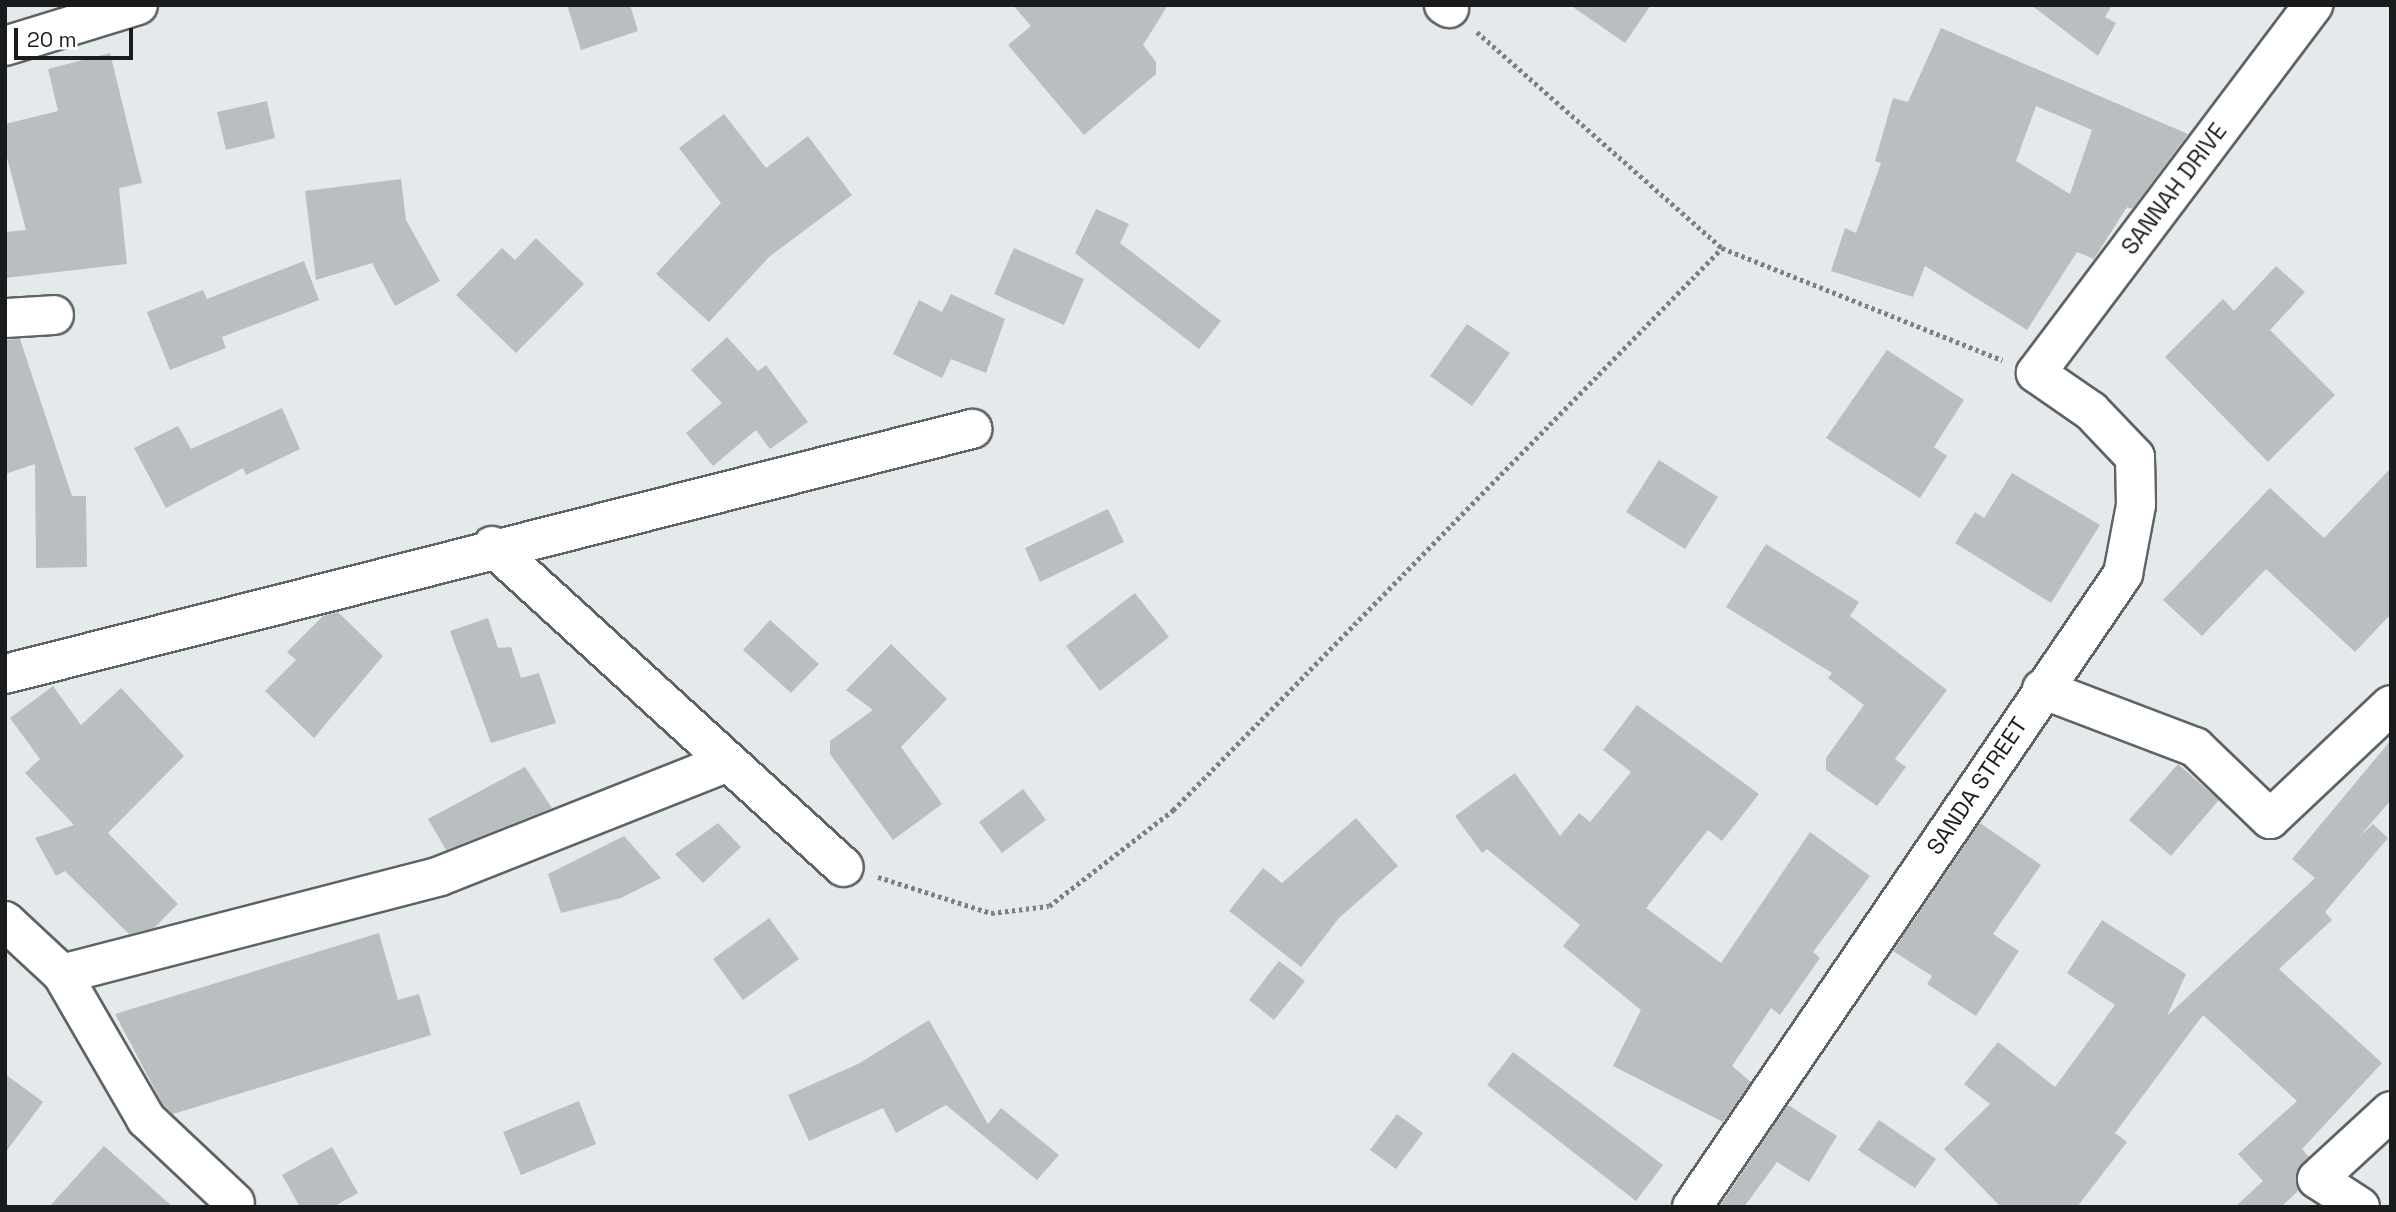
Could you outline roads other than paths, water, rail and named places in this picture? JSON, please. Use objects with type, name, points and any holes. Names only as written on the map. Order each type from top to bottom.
[{"type":"street","points":[[5,46],[138,5]]},
{"type":"street","name":"SANNAH DRIVE","points":[[2036,373],[2313,5]]},
{"type":"street","points":[[5,318],[54,315]]},
{"type":"street","name":"SANDA STREET","points":[[1692,1207],[2042,689],[2123,574],[2136,505],[2135,457],[2091,411],[2036,373]]},
{"type":"street","points":[[5,674],[492,546],[972,429]]},
{"type":"street","points":[[492,546],[725,763],[843,867]]},
{"type":"street","points":[[2042,689],[2195,747],[2270,819],[2391,705]]},
{"type":"street","points":[[62,974],[440,876],[725,763]]},
{"type":"street","points":[[5,921],[62,974],[146,1119],[235,1203]]},
{"type":"street","points":[[2360,1207],[2311,1193],[2391,1111]]}]
